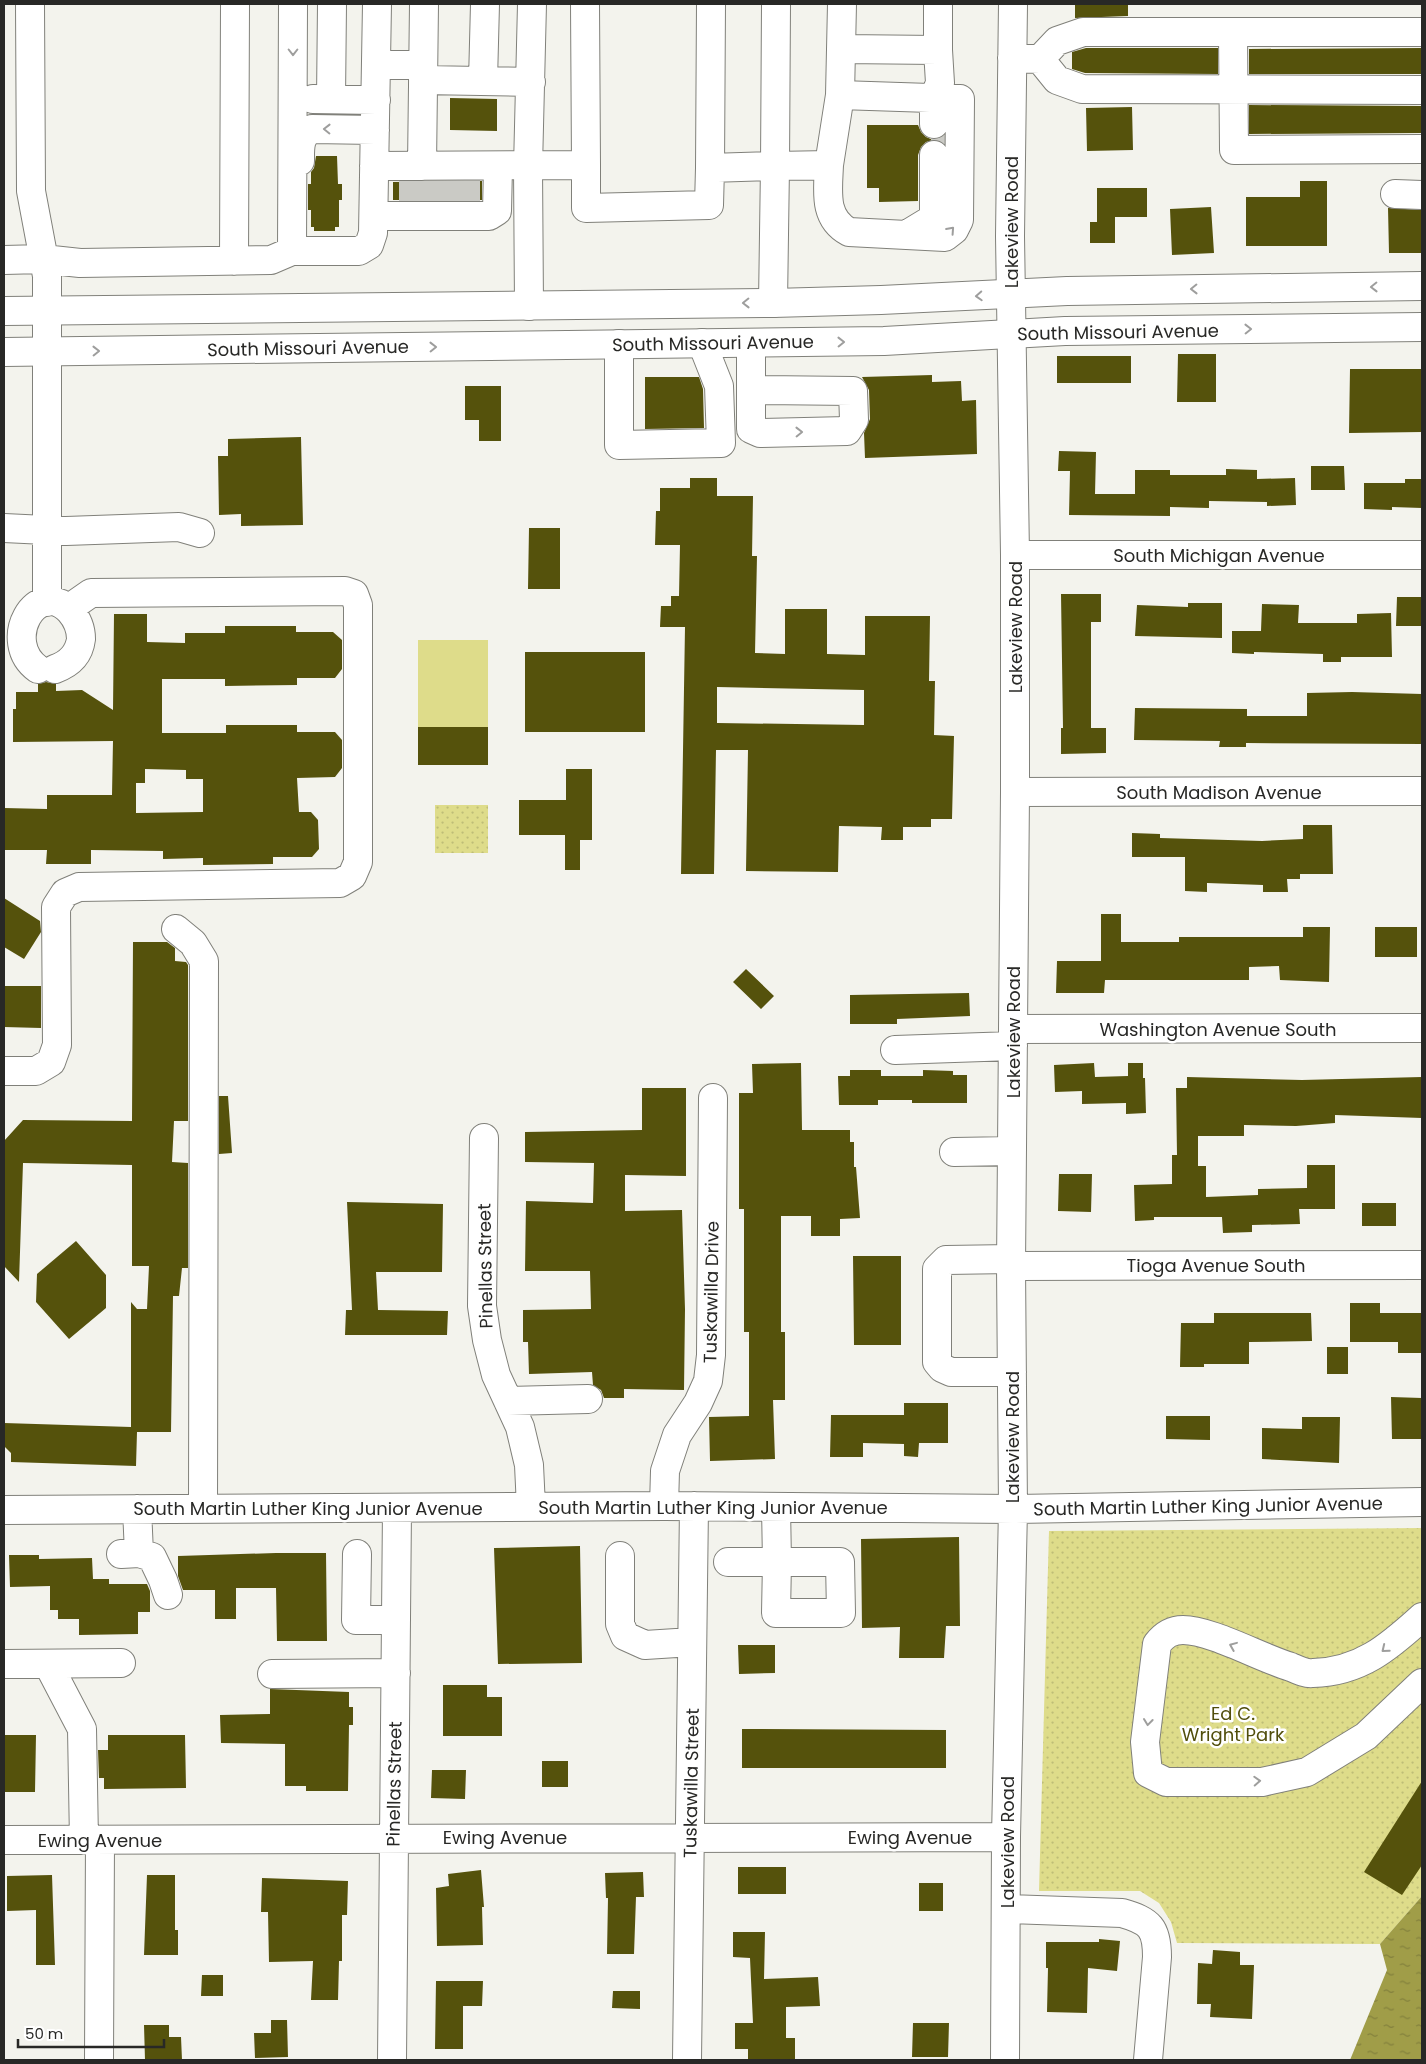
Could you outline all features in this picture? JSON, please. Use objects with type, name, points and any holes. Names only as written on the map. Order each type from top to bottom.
[{"type":"street","points":[[4,1071],[36,1071],[51,1062],[54,1054],[57,1045],[56,907],[65,893],[79,886],[340,883],[352,876],[358,862],[358,605],[354,594],[345,591],[91,593],[58,605],[13,610],[16,623],[13,634],[14,646],[19,656],[47,669],[68,664],[77,651],[80,640],[80,629],[76,618],[58,605],[47,529],[47,276],[31,191],[30,4]]},
{"type":"street","points":[[234,260],[235,4]]},
{"type":"street","points":[[293,4],[292,99],[295,251]]},
{"type":"street","points":[[331,100],[332,4]]},
{"type":"street","points":[[4,260],[43,259],[80,263],[271,260],[295,251],[359,251],[369,245],[373,233],[374,216],[378,4]]},
{"type":"street","points":[[424,4],[423,73],[438,189]]},
{"type":"street","points":[[484,81],[485,4]]},
{"type":"street","points":[[529,306],[528,167],[532,4]]},
{"type":"street","points":[[585,4],[586,208],[709,205],[711,4]]},
{"type":"street","points":[[773,303],[776,166],[776,4]]},
{"type":"street","points":[[842,4],[840,95],[829,165],[828,199],[831,212],[839,226],[849,232],[945,237],[954,230],[959,220],[960,99],[939,127]]},
{"type":"street","points":[[906,235],[934,218],[940,82],[938,4]]},
{"type":"street","name":"Lakeview Road","points":[[1005,2060],[1006,1837],[1012,1509],[1011,1263],[1015,792],[1015,555],[1010,236],[1012,4]]},
{"type":"street","points":[[1012,58],[1040,59],[1058,41],[1083,32],[1422,32]]},
{"type":"street","points":[[1233,32],[1234,150],[1422,150]]},
{"type":"street","points":[[842,49],[938,50]]},
{"type":"street","points":[[1040,59],[1058,80],[1082,89],[1422,90]]},
{"type":"street","points":[[377,65],[484,81],[531,82]]},
{"type":"street","points":[[840,95],[939,127]]},
{"type":"street","points":[[292,99],[376,100]]},
{"type":"street","points":[[295,251],[300,142],[306,132],[312,129],[376,130]]},
{"type":"street","points":[[374,216],[438,189],[498,167],[586,165]]},
{"type":"street","points":[[710,168],[829,165]]},
{"type":"street","points":[[374,166],[438,189],[489,216],[497,211],[498,167]]},
{"type":"street","points":[[1395,194],[1422,195]]},
{"type":"street","points":[[4,312],[773,303],[1066,291],[1422,286]]},
{"type":"street","name":"South Missouri Avenue","points":[[4,352],[884,341],[1012,334],[1422,327]]},
{"type":"street","points":[[619,344],[619,445],[720,443],[719,386],[702,343]]},
{"type":"street","points":[[751,343],[751,390],[751,429],[760,432],[847,431],[854,420],[853,391],[751,390]]},
{"type":"street","points":[[4,528],[179,527],[200,533]]},
{"type":"street","name":"South Michigan Avenue","points":[[1015,555],[1422,555]]},
{"type":"street","name":"South Madison Avenue","points":[[1015,792],[1422,791]]},
{"type":"street","points":[[176,929],[193,943],[204,961],[203,1509]]},
{"type":"street","name":"Washington Avenue South","points":[[896,1050],[1013,1038],[1422,1028]]},
{"type":"street","name":"Tuskawilla Drive","points":[[664,1506],[665,1472],[677,1435],[698,1403],[708,1381],[711,1356],[713,1098]]},
{"type":"street","name":"Pinellas Street","points":[[484,1138],[482,1306],[487,1340],[496,1375],[520,1427],[529,1465],[531,1507]]},
{"type":"street","points":[[954,1152],[1012,1151]]},
{"type":"street","name":"Tioga Avenue South","points":[[1012,1372],[951,1372],[942,1368],[938,1362],[938,1269],[946,1260],[1011,1263],[1422,1265]]},
{"type":"street","points":[[508,1401],[588,1399]]},
{"type":"street","name":"South Martin Luther King Junior Avenue","points":[[4,1510],[664,1506],[1012,1509],[1422,1502]]},
{"type":"street","name":"Tuskawilla Street","points":[[687,2060],[694,1506]]},
{"type":"street","points":[[728,1562],[777,1562],[776,1506]]},
{"type":"street","name":"Pinellas Street","points":[[392,2060],[398,1508]]},
{"type":"street","points":[[137,1509],[130,1553],[152,1557],[168,1595]]},
{"type":"street","points":[[357,1554],[356,1620],[396,1620]]},
{"type":"street","points":[[620,1556],[620,1624],[625,1636],[645,1645],[692,1642]]},
{"type":"street","points":[[1422,1617],[1375,1656],[1347,1668],[1310,1674],[1273,1662],[1202,1633],[1182,1630],[1166,1634],[1157,1644],[1145,1742],[1148,1773],[1166,1782],[1252,1782],[1307,1772],[1366,1736],[1422,1683]]},
{"type":"street","points":[[4,1664],[121,1663]]},
{"type":"street","points":[[48,1664],[82,1729],[92,1840],[99,2060]]},
{"type":"street","points":[[272,1674],[396,1673]]},
{"type":"street","name":"Ewing Avenue","points":[[4,1840],[393,1837],[1006,1837]]},
{"type":"street","points":[[1007,1909],[1122,1913],[1140,1918],[1153,1929],[1157,1942],[1157,1957],[1148,2060]]},
{"type":"green space","points":[[418,640],[488,640],[488,727],[418,727]]},
{"type":"green space","points":[[435,805],[488,805],[488,853],[435,853]]},
{"type":"green space","name":"Ed C. Wright Park","points":[[1422,1528],[1422,1896],[1380,1944],[1177,1943],[1171,1922],[1159,1903],[1140,1891],[1039,1891],[1049,1531]]},
{"type":"water","points":[[1422,1896],[1422,2060],[1350,2060],[1387,1970],[1380,1944]]},
{"type":"building","points":[[1075,4],[1128,4],[1128,16],[1075,18]]},
{"type":"building","points":[[1086,48],[1218,48],[1218,74],[1085,73],[1072,69],[1072,52]]},
{"type":"building","points":[[1422,48],[1422,74],[1249,74],[1249,49]]},
{"type":"building","points":[[450,98],[497,99],[497,131],[450,130]]},
{"type":"building","points":[[1249,105],[1422,106],[1422,133],[1249,134]]},
{"type":"building","points":[[1132,107],[1133,150],[1087,151],[1086,108]]},
{"type":"building","points":[[867,125],[918,125],[926,137],[933,140],[926,142],[921,147],[918,155],[918,201],[879,202],[879,188],[867,188]]},
{"type":"building","points":[[316,156],[337,156],[338,184],[342,184],[342,200],[339,200],[339,227],[335,227],[335,231],[314,231],[314,227],[311,227],[311,210],[308,210],[308,184],[311,184],[311,172],[314,168]]},
{"type":"building","points":[[482,181],[482,200],[393,200],[393,182]]},
{"type":"building","points":[[1300,181],[1327,181],[1327,246],[1246,246],[1246,197],[1300,197]]},
{"type":"building","points":[[1097,188],[1147,188],[1147,217],[1115,217],[1115,243],[1090,243],[1090,222],[1097,222]]},
{"type":"building","points":[[1211,207],[1214,253],[1172,255],[1170,209]]},
{"type":"building","points":[[1388,208],[1422,210],[1422,253],[1389,253]]},
{"type":"building","points":[[1178,354],[1216,354],[1216,402],[1177,402]]},
{"type":"building","points":[[1057,356],[1131,356],[1131,383],[1057,383]]},
{"type":"building","points":[[1350,369],[1422,369],[1422,432],[1349,433]]},
{"type":"building","points":[[932,375],[932,382],[961,381],[962,401],[976,400],[977,454],[865,458],[864,433],[870,419],[869,390],[862,377]]},
{"type":"building","points":[[645,377],[699,377],[703,389],[704,428],[645,429]]},
{"type":"building","points":[[465,386],[501,386],[501,441],[479,441],[479,420],[465,420]]},
{"type":"building","points":[[301,437],[303,525],[241,526],[241,514],[219,515],[218,456],[228,456],[228,439]]},
{"type":"building","points":[[1059,451],[1096,452],[1095,494],[1135,494],[1135,470],[1170,470],[1170,475],[1226,475],[1226,469],[1257,470],[1257,479],[1295,478],[1296,505],[1267,506],[1267,502],[1209,501],[1209,508],[1170,507],[1170,516],[1069,515],[1070,471],[1058,471]]},
{"type":"building","points":[[1311,466],[1344,466],[1345,490],[1311,490]]},
{"type":"building","points":[[690,478],[717,478],[717,496],[753,496],[752,556],[757,556],[755,653],[785,654],[785,609],[827,609],[827,654],[865,655],[865,616],[930,616],[929,681],[935,681],[934,735],[954,736],[952,819],[931,819],[931,827],[903,827],[903,840],[881,840],[882,827],[839,826],[838,872],[746,871],[748,750],[716,750],[714,874],[681,874],[685,627],[660,627],[661,606],[671,606],[671,596],[679,596],[680,545],[655,545],[656,511],[660,511],[660,488],[690,488]],"holes":[[[717,687],[864,690],[864,725],[717,723]]]},
{"type":"building","points":[[1405,479],[1422,479],[1422,508],[1392,507],[1392,510],[1364,509],[1364,483],[1405,483]]},
{"type":"building","points":[[529,528],[560,528],[560,589],[528,589]]},
{"type":"building","points":[[1061,594],[1101,594],[1101,622],[1091,622],[1091,728],[1106,728],[1106,753],[1061,754],[1061,728],[1063,728]]},
{"type":"building","points":[[1397,597],[1422,597],[1422,626],[1396,626]]},
{"type":"building","points":[[1188,603],[1222,603],[1222,638],[1135,636],[1137,605],[1188,607]]},
{"type":"building","points":[[1262,604],[1299,605],[1298,623],[1357,623],[1357,614],[1391,613],[1392,657],[1341,657],[1341,662],[1323,662],[1323,654],[1232,653],[1232,631],[1261,631]]},
{"type":"building","points":[[114,614],[147,614],[147,642],[185,643],[185,633],[225,633],[225,626],[296,626],[296,632],[333,632],[342,640],[342,669],[335,678],[297,678],[297,685],[225,686],[225,679],[162,679],[162,733],[226,733],[226,725],[297,725],[297,732],[335,732],[342,740],[342,768],[335,777],[297,778],[299,812],[311,812],[318,820],[319,849],[312,857],[273,857],[273,864],[203,865],[203,858],[163,859],[163,851],[91,850],[91,864],[46,864],[47,850],[4,850],[4,808],[47,809],[47,795],[112,795],[113,741],[13,742],[13,709],[16,709],[16,692],[38,692],[38,684],[46,682],[56,684],[56,691],[82,690],[113,710]],"holes":[[[145,769],[186,770],[186,779],[203,779],[203,812],[136,813],[136,783],[145,783]]]},
{"type":"building","points":[[525,652],[645,652],[645,732],[525,732]]},
{"type":"building","points":[[1307,693],[1422,694],[1422,744],[1246,743],[1246,747],[1219,747],[1220,741],[1134,740],[1135,708],[1247,709],[1247,716],[1307,716]]},
{"type":"building","points":[[418,727],[488,727],[488,765],[418,765]]},
{"type":"building","points":[[566,769],[592,769],[592,840],[580,840],[580,870],[565,870],[565,835],[519,835],[519,800],[566,800]]},
{"type":"building","points":[[1303,825],[1332,825],[1333,874],[1300,874],[1300,879],[1287,879],[1288,892],[1263,892],[1263,885],[1207,883],[1207,892],[1185,891],[1185,857],[1132,857],[1132,833],[1160,834],[1160,838],[1262,841],[1303,839]]},
{"type":"building","points":[[4,898],[40,921],[41,932],[24,959],[4,947]]},
{"type":"building","points":[[1101,914],[1121,914],[1121,942],[1179,942],[1179,937],[1303,937],[1303,927],[1330,927],[1329,982],[1280,980],[1279,966],[1249,967],[1249,980],[1105,980],[1104,993],[1056,993],[1057,961],[1101,961]]},
{"type":"building","points":[[1375,927],[1417,927],[1417,957],[1375,957]]},
{"type":"building","points":[[133,942],[167,942],[175,948],[175,961],[186,962],[188,965],[188,1121],[174,1121],[172,1162],[188,1163],[188,1268],[182,1268],[179,1296],[173,1296],[171,1432],[137,1432],[136,1466],[11,1462],[11,1453],[4,1446],[4,1423],[131,1427],[131,1302],[137,1309],[147,1309],[149,1266],[132,1266],[132,1165],[23,1163],[19,1282],[4,1266],[4,1141],[23,1120],[132,1121]]},
{"type":"building","points":[[746,969],[774,996],[761,1009],[733,982]]},
{"type":"building","points":[[4,986],[41,986],[41,1028],[4,1027]]},
{"type":"building","points":[[969,993],[970,1016],[897,1019],[897,1024],[850,1024],[850,995]]},
{"type":"building","points":[[801,1063],[802,1130],[850,1130],[850,1142],[854,1142],[854,1167],[856,1167],[860,1218],[840,1219],[840,1236],[811,1236],[811,1216],[781,1216],[781,1332],[785,1332],[785,1400],[773,1400],[775,1459],[710,1461],[709,1417],[749,1416],[749,1332],[744,1332],[744,1209],[739,1209],[739,1093],[753,1093],[752,1064]]},
{"type":"building","points":[[1094,1063],[1095,1077],[1128,1076],[1128,1063],[1143,1063],[1146,1113],[1126,1114],[1126,1103],[1082,1104],[1082,1091],[1055,1092],[1054,1065]]},
{"type":"building","points":[[850,1070],[881,1070],[881,1076],[923,1076],[923,1070],[953,1071],[953,1075],[967,1075],[967,1103],[912,1103],[912,1100],[878,1100],[878,1105],[839,1105],[838,1076],[850,1076]]},
{"type":"building","points":[[1187,1077],[1302,1080],[1422,1077],[1422,1118],[1335,1115],[1335,1123],[1296,1126],[1244,1125],[1244,1136],[1198,1136],[1198,1166],[1206,1166],[1206,1197],[1258,1195],[1258,1189],[1307,1188],[1307,1165],[1335,1165],[1335,1209],[1299,1209],[1300,1224],[1252,1225],[1252,1232],[1223,1233],[1222,1217],[1154,1217],[1154,1220],[1135,1221],[1134,1185],[1172,1184],[1172,1155],[1177,1155],[1176,1088],[1187,1088]]},
{"type":"building","points":[[642,1088],[686,1088],[686,1176],[625,1175],[625,1211],[682,1210],[685,1309],[684,1390],[624,1389],[624,1398],[604,1398],[601,1390],[593,1385],[592,1372],[529,1374],[528,1342],[523,1342],[523,1310],[591,1309],[590,1271],[525,1271],[526,1201],[593,1203],[594,1163],[525,1162],[525,1132],[642,1130]]},
{"type":"building","points":[[219,1096],[228,1096],[232,1153],[219,1154]]},
{"type":"building","points":[[1059,1174],[1092,1174],[1091,1212],[1058,1211]]},
{"type":"building","points":[[347,1202],[443,1204],[442,1272],[376,1272],[378,1310],[448,1311],[447,1335],[345,1335],[346,1310],[352,1310]]},
{"type":"building","points":[[1362,1203],[1396,1203],[1396,1226],[1362,1226]]},
{"type":"building","points":[[76,1241],[106,1275],[106,1308],[69,1339],[36,1302],[37,1274]]},
{"type":"building","points":[[853,1256],[901,1256],[901,1345],[854,1345]]},
{"type":"building","points":[[1350,1303],[1380,1303],[1380,1313],[1422,1313],[1422,1353],[1398,1353],[1398,1342],[1350,1342]]},
{"type":"building","points":[[1214,1313],[1311,1313],[1312,1341],[1249,1342],[1249,1364],[1204,1364],[1204,1367],[1180,1367],[1181,1323],[1214,1323]]},
{"type":"building","points":[[1327,1347],[1348,1347],[1348,1374],[1327,1374]]},
{"type":"building","points":[[1391,1397],[1422,1398],[1422,1439],[1392,1439]]},
{"type":"building","points":[[904,1403],[948,1403],[948,1443],[919,1443],[918,1457],[904,1456],[904,1444],[863,1443],[863,1457],[830,1457],[831,1415],[904,1415]]},
{"type":"building","points":[[1166,1416],[1210,1416],[1210,1440],[1166,1439]]},
{"type":"building","points":[[1302,1417],[1340,1417],[1339,1463],[1262,1459],[1262,1428],[1302,1429]]},
{"type":"building","points":[[959,1537],[960,1626],[946,1626],[944,1658],[899,1658],[900,1627],[862,1628],[861,1539]]},
{"type":"building","points":[[580,1546],[582,1663],[498,1664],[494,1548]]},
{"type":"building","points":[[326,1553],[327,1641],[277,1641],[276,1588],[236,1588],[236,1619],[215,1619],[215,1590],[183,1590],[178,1576],[178,1556]]},
{"type":"building","points":[[9,1555],[39,1555],[39,1559],[92,1558],[93,1579],[109,1579],[109,1584],[147,1584],[150,1591],[150,1612],[138,1612],[138,1634],[79,1635],[79,1619],[58,1619],[58,1610],[50,1610],[50,1586],[10,1587]]},
{"type":"building","points":[[738,1645],[775,1645],[775,1673],[739,1674]]},
{"type":"building","points":[[443,1685],[487,1685],[487,1697],[502,1697],[502,1736],[443,1736]]},
{"type":"building","points":[[270,1689],[349,1692],[349,1707],[353,1707],[353,1725],[349,1725],[348,1791],[306,1791],[306,1786],[285,1786],[285,1744],[221,1743],[220,1715],[270,1714]]},
{"type":"building","points":[[742,1729],[946,1730],[946,1768],[742,1768]]},
{"type":"building","points":[[4,1735],[36,1735],[35,1792],[4,1792]]},
{"type":"building","points":[[108,1735],[185,1735],[186,1788],[104,1789],[104,1778],[99,1778],[98,1750],[108,1750]]},
{"type":"building","points":[[542,1761],[568,1761],[568,1787],[542,1787]]},
{"type":"building","points":[[432,1770],[466,1770],[465,1799],[431,1798]]},
{"type":"building","points":[[1422,1781],[1422,1865],[1402,1895],[1364,1872]]},
{"type":"building","points":[[738,1867],[786,1867],[786,1894],[738,1894]]},
{"type":"building","points":[[481,1870],[484,1907],[482,1907],[483,1945],[437,1946],[436,1888],[449,1886],[448,1874]]},
{"type":"building","points":[[643,1872],[644,1897],[636,1897],[634,1954],[607,1954],[608,1898],[606,1898],[605,1873]]},
{"type":"building","points":[[52,1875],[55,1965],[36,1965],[36,1910],[7,1911],[7,1876]]},
{"type":"building","points":[[147,1875],[175,1875],[175,1930],[178,1930],[178,1955],[144,1955]]},
{"type":"building","points":[[262,1878],[348,1881],[347,1915],[342,1915],[342,1961],[339,1961],[338,2000],[311,2000],[313,1961],[269,1962],[268,1912],[261,1912]]},
{"type":"building","points":[[919,1883],[943,1883],[943,1911],[919,1911]]},
{"type":"building","points":[[733,1932],[765,1932],[764,1979],[818,1977],[820,2006],[786,2007],[786,2038],[795,2038],[795,2060],[748,2060],[748,2049],[735,2049],[735,2023],[753,2023],[750,1958],[733,1957]]},
{"type":"building","points":[[1099,1939],[1120,1941],[1117,1971],[1088,1968],[1087,2013],[1047,2012],[1048,1968],[1046,1968],[1046,1942],[1099,1942]]},
{"type":"building","points":[[1213,1950],[1240,1952],[1240,1965],[1254,1965],[1252,2019],[1210,2017],[1211,2004],[1197,2004],[1198,1963],[1212,1964]]},
{"type":"building","points":[[202,1975],[223,1975],[223,1996],[201,1996]]},
{"type":"building","points":[[436,1981],[483,1981],[482,2006],[463,2006],[463,2049],[435,2049]]},
{"type":"building","points":[[613,1991],[640,1991],[640,2009],[612,2008]]},
{"type":"building","points":[[271,2020],[287,2020],[288,2057],[255,2058],[254,2033],[271,2033]]},
{"type":"building","points":[[913,2023],[949,2023],[948,2057],[912,2057]]},
{"type":"building","points":[[144,2025],[169,2025],[169,2037],[181,2037],[182,2060],[145,2060]]},
{"type":"tunnel","points":[[945,131],[945,155]]},
{"type":"tunnel","points":[[413,180],[413,203]]},
{"type":"tunnel","points":[[441,180],[441,203]]},
{"type":"tunnel","points":[[466,180],[466,203]]}]
